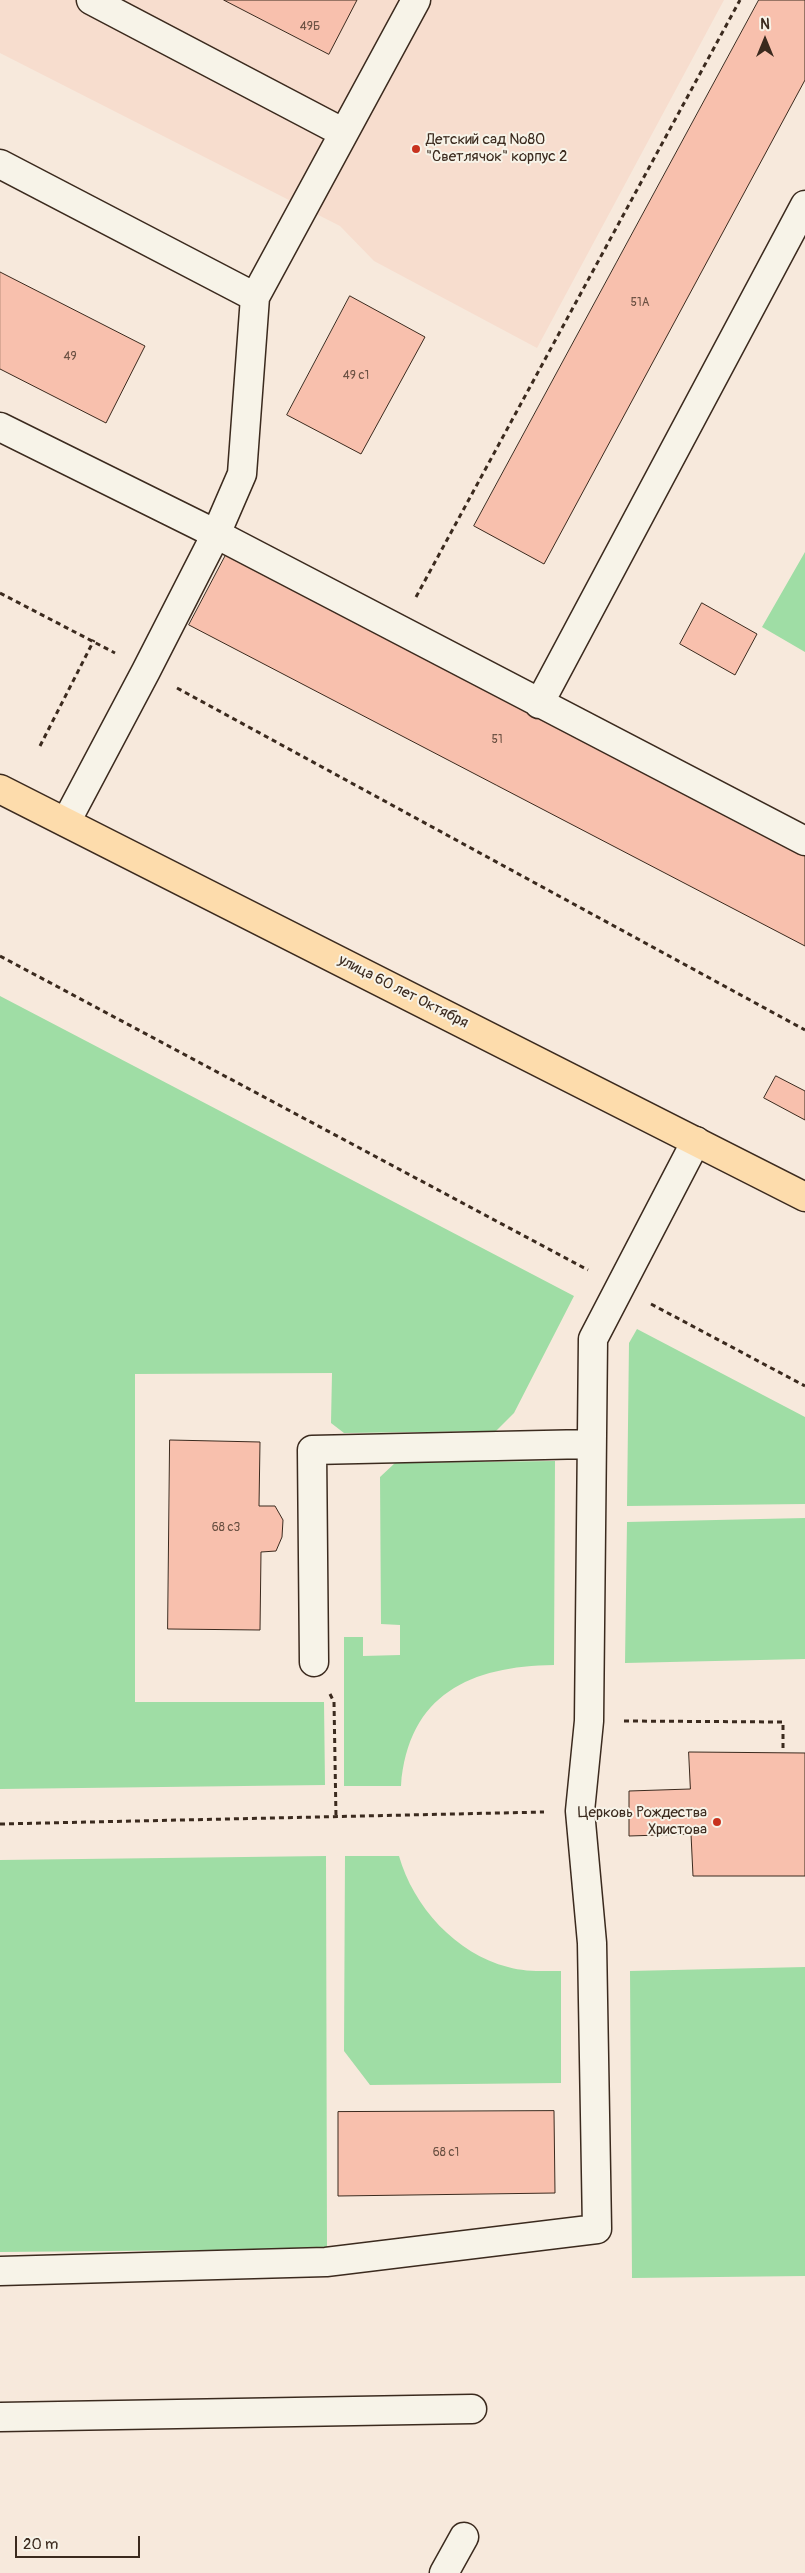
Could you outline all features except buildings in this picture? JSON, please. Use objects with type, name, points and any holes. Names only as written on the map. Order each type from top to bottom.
[{"type":"main road","name":"улица 60 лет Октября","points":[[0,789],[805,1197]]},
{"type":"lane","points":[[90,0],[344,133]]},
{"type":"lane","points":[[66,822],[216,534],[242,474],[255,297],[416,0]]},
{"type":"lane","points":[[0,164],[255,297]]},
{"type":"lane","points":[[538,704],[805,205]]},
{"type":"lane","points":[[0,427],[216,534],[538,704],[805,841]]},
{"type":"lane","points":[[0,2271],[326,2262],[597,2229],[592,1943],[580,1811],[589,1721],[590,1444],[593,1338],[618,1286],[696,1141]]},
{"type":"lane","points":[[314,1662],[312,1450],[590,1444]]},
{"type":"lane","points":[[0,2417],[472,2410]]},
{"type":"lane","points":[[444,2573],[464,2537]]},
{"type":"path","points":[[398,630],[740,0]]},
{"type":"path","points":[[0,594],[94,640],[146,671],[805,1030]]},
{"type":"path","points":[[40,746],[94,640]]},
{"type":"path","points":[[0,956],[805,1386]]},
{"type":"path","points":[[314,1662],[334,1702],[336,1817]]},
{"type":"path","points":[[589,1721],[783,1722],[783,1752]]},
{"type":"path","points":[[0,1824],[629,1811]]},
{"type":"shaded area","name":"Детский сад №80 \"Светлячок\" корпус 2","points":[[0,0],[724,0],[537,348],[374,261],[340,226],[0,53]]},
{"type":"green space","points":[[805,552],[805,652],[762,627]]},
{"type":"green space","points":[[0,996],[574,1296],[514,1413],[496,1431],[344,1433],[331,1423],[332,1373],[135,1374],[135,1702],[324,1702],[325,1785],[0,1789]]},
{"type":"green space","points":[[637,1329],[805,1417],[805,1504],[627,1506],[629,1343]]},
{"type":"green space","points":[[555,1461],[554,1665],[496,1671],[471,1679],[449,1691],[431,1708],[416,1728],[406,1754],[401,1786],[344,1786],[344,1637],[363,1637],[363,1656],[400,1655],[400,1625],[381,1624],[380,1477],[395,1463]]},
{"type":"green space","points":[[805,1518],[805,1659],[625,1663],[627,1522]]},
{"type":"green space","points":[[326,1856],[327,2249],[0,2252],[0,1860]]},
{"type":"green space","points":[[345,1856],[399,1856],[415,1893],[426,1910],[454,1939],[489,1961],[514,1969],[561,1971],[561,2083],[370,2085],[344,2051]]},
{"type":"green space","points":[[805,1967],[805,2276],[632,2278],[630,1971]]},
{"type":"place","name":"Детский сад №80 \"Светлячок\" корпус 2","points":[[416,149]]},
{"type":"place","name":"Церковь Рождества Христова","points":[[717,1822]]}]
